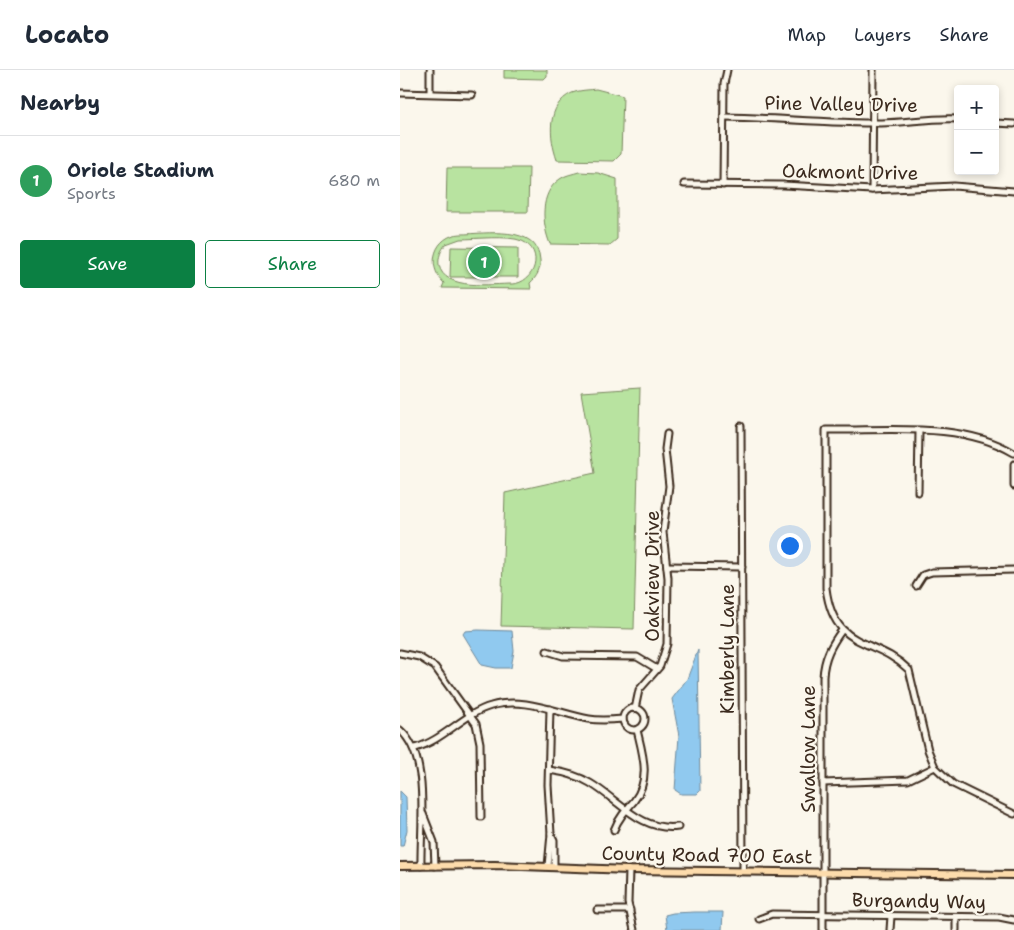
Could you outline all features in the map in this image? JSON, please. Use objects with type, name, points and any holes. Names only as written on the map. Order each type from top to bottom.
[{"type":"main road","name":"County Road 700 East","points":[[400,866],[551,866],[628,870],[1014,875]]},
{"type":"street","points":[[430,70],[430,94]]},
{"type":"street","points":[[723,185],[724,84],[727,70]]},
{"type":"street","points":[[872,190],[874,70]]},
{"type":"street","points":[[400,93],[472,95]]},
{"type":"street","name":"Pine Valley Drive","points":[[724,118],[873,123],[954,119]]},
{"type":"street","points":[[999,123],[1014,124]]},
{"type":"street","name":"Oakmont Drive","points":[[684,184],[872,190],[954,186],[1014,191]]},
{"type":"street","name":"Kimberly Lane","points":[[741,426],[744,871]]},
{"type":"street","points":[[1014,453],[976,435],[953,432],[826,430],[826,588],[828,601],[842,630],[856,640],[903,664],[909,670],[928,750],[935,766],[953,784],[1014,814]]},
{"type":"street","points":[[918,492],[919,431]]},
{"type":"street","name":"Oakview Drive","points":[[635,709],[639,690],[663,661],[667,644],[667,566],[663,532],[669,486],[664,446],[666,434]]},
{"type":"street","points":[[1014,464],[1014,486]]},
{"type":"street","points":[[667,566],[742,567]]},
{"type":"street","points":[[916,586],[924,575],[932,572],[1014,570]]},
{"type":"street","name":"Swallow Lane","points":[[823,930],[824,669],[831,645],[842,630]]},
{"type":"street","points":[[547,651],[563,656],[637,657],[657,669]]},
{"type":"street","points":[[400,654],[419,657],[435,667],[471,716],[477,729],[480,743],[481,817]]},
{"type":"street","points":[[414,748],[435,740],[485,708],[501,704],[524,704],[591,719],[623,719]]},
{"type":"street","points":[[550,709],[551,866]]},
{"type":"street","points":[[635,709],[642,712],[645,718],[643,726],[637,730],[627,728],[623,719],[628,710],[635,709]]},
{"type":"street","points":[[400,730],[414,748],[418,762],[422,812],[421,866]]},
{"type":"street","points":[[614,830],[639,793],[644,780],[644,763],[637,730]]},
{"type":"street","points":[[823,783],[908,780],[935,766]]},
{"type":"street","points":[[549,770],[582,779],[637,819],[655,827],[678,827]]},
{"type":"street","points":[[422,812],[434,842],[435,866]]},
{"type":"street","points":[[628,870],[630,910],[634,930]]},
{"type":"street","points":[[597,910],[630,910]]},
{"type":"street","name":"Burgandy Way","points":[[759,918],[772,914],[824,914],[999,917],[1014,920]]},
{"type":"street","points":[[890,930],[891,916]]},
{"type":"street","points":[[956,917],[956,930]]},
{"type":"green space","points":[[504,70],[547,70],[547,76],[544,79],[504,78]]},
{"type":"green space","points":[[596,89],[623,96],[621,154],[614,161],[557,160],[551,132],[554,113],[558,105],[572,93]]},
{"type":"green space","points":[[447,168],[529,168],[528,212],[446,212]]},
{"type":"green space","points":[[579,172],[598,173],[617,179],[617,239],[610,245],[550,244],[544,218],[545,200],[548,192],[562,178]]},
{"type":"green space","points":[[496,233],[520,236],[530,241],[537,249],[540,260],[538,273],[530,283],[531,289],[442,288],[444,283],[438,276],[434,260],[439,245],[452,236]],"holes":[[[500,238],[522,241],[533,252],[534,266],[526,278],[512,284],[481,285],[450,279],[443,273],[439,265],[439,259],[441,251],[446,244],[460,239]]]},
{"type":"green space","points":[[451,247],[518,248],[518,277],[450,277]]},
{"type":"green space","points":[[640,388],[634,629],[501,626],[505,493],[595,473],[581,392]]},
{"type":"water","points":[[465,631],[512,631],[514,651],[511,668],[496,668],[482,665],[463,634]]},
{"type":"water","points":[[698,650],[700,791],[697,794],[681,794],[675,790],[679,736],[672,699],[687,679]]},
{"type":"water","points":[[400,791],[406,797],[407,830],[403,846],[400,846]]},
{"type":"water","points":[[723,912],[722,930],[667,930],[665,915]]},
{"type":"place","name":"Oriole Stadium","points":[[484,262]]}]
